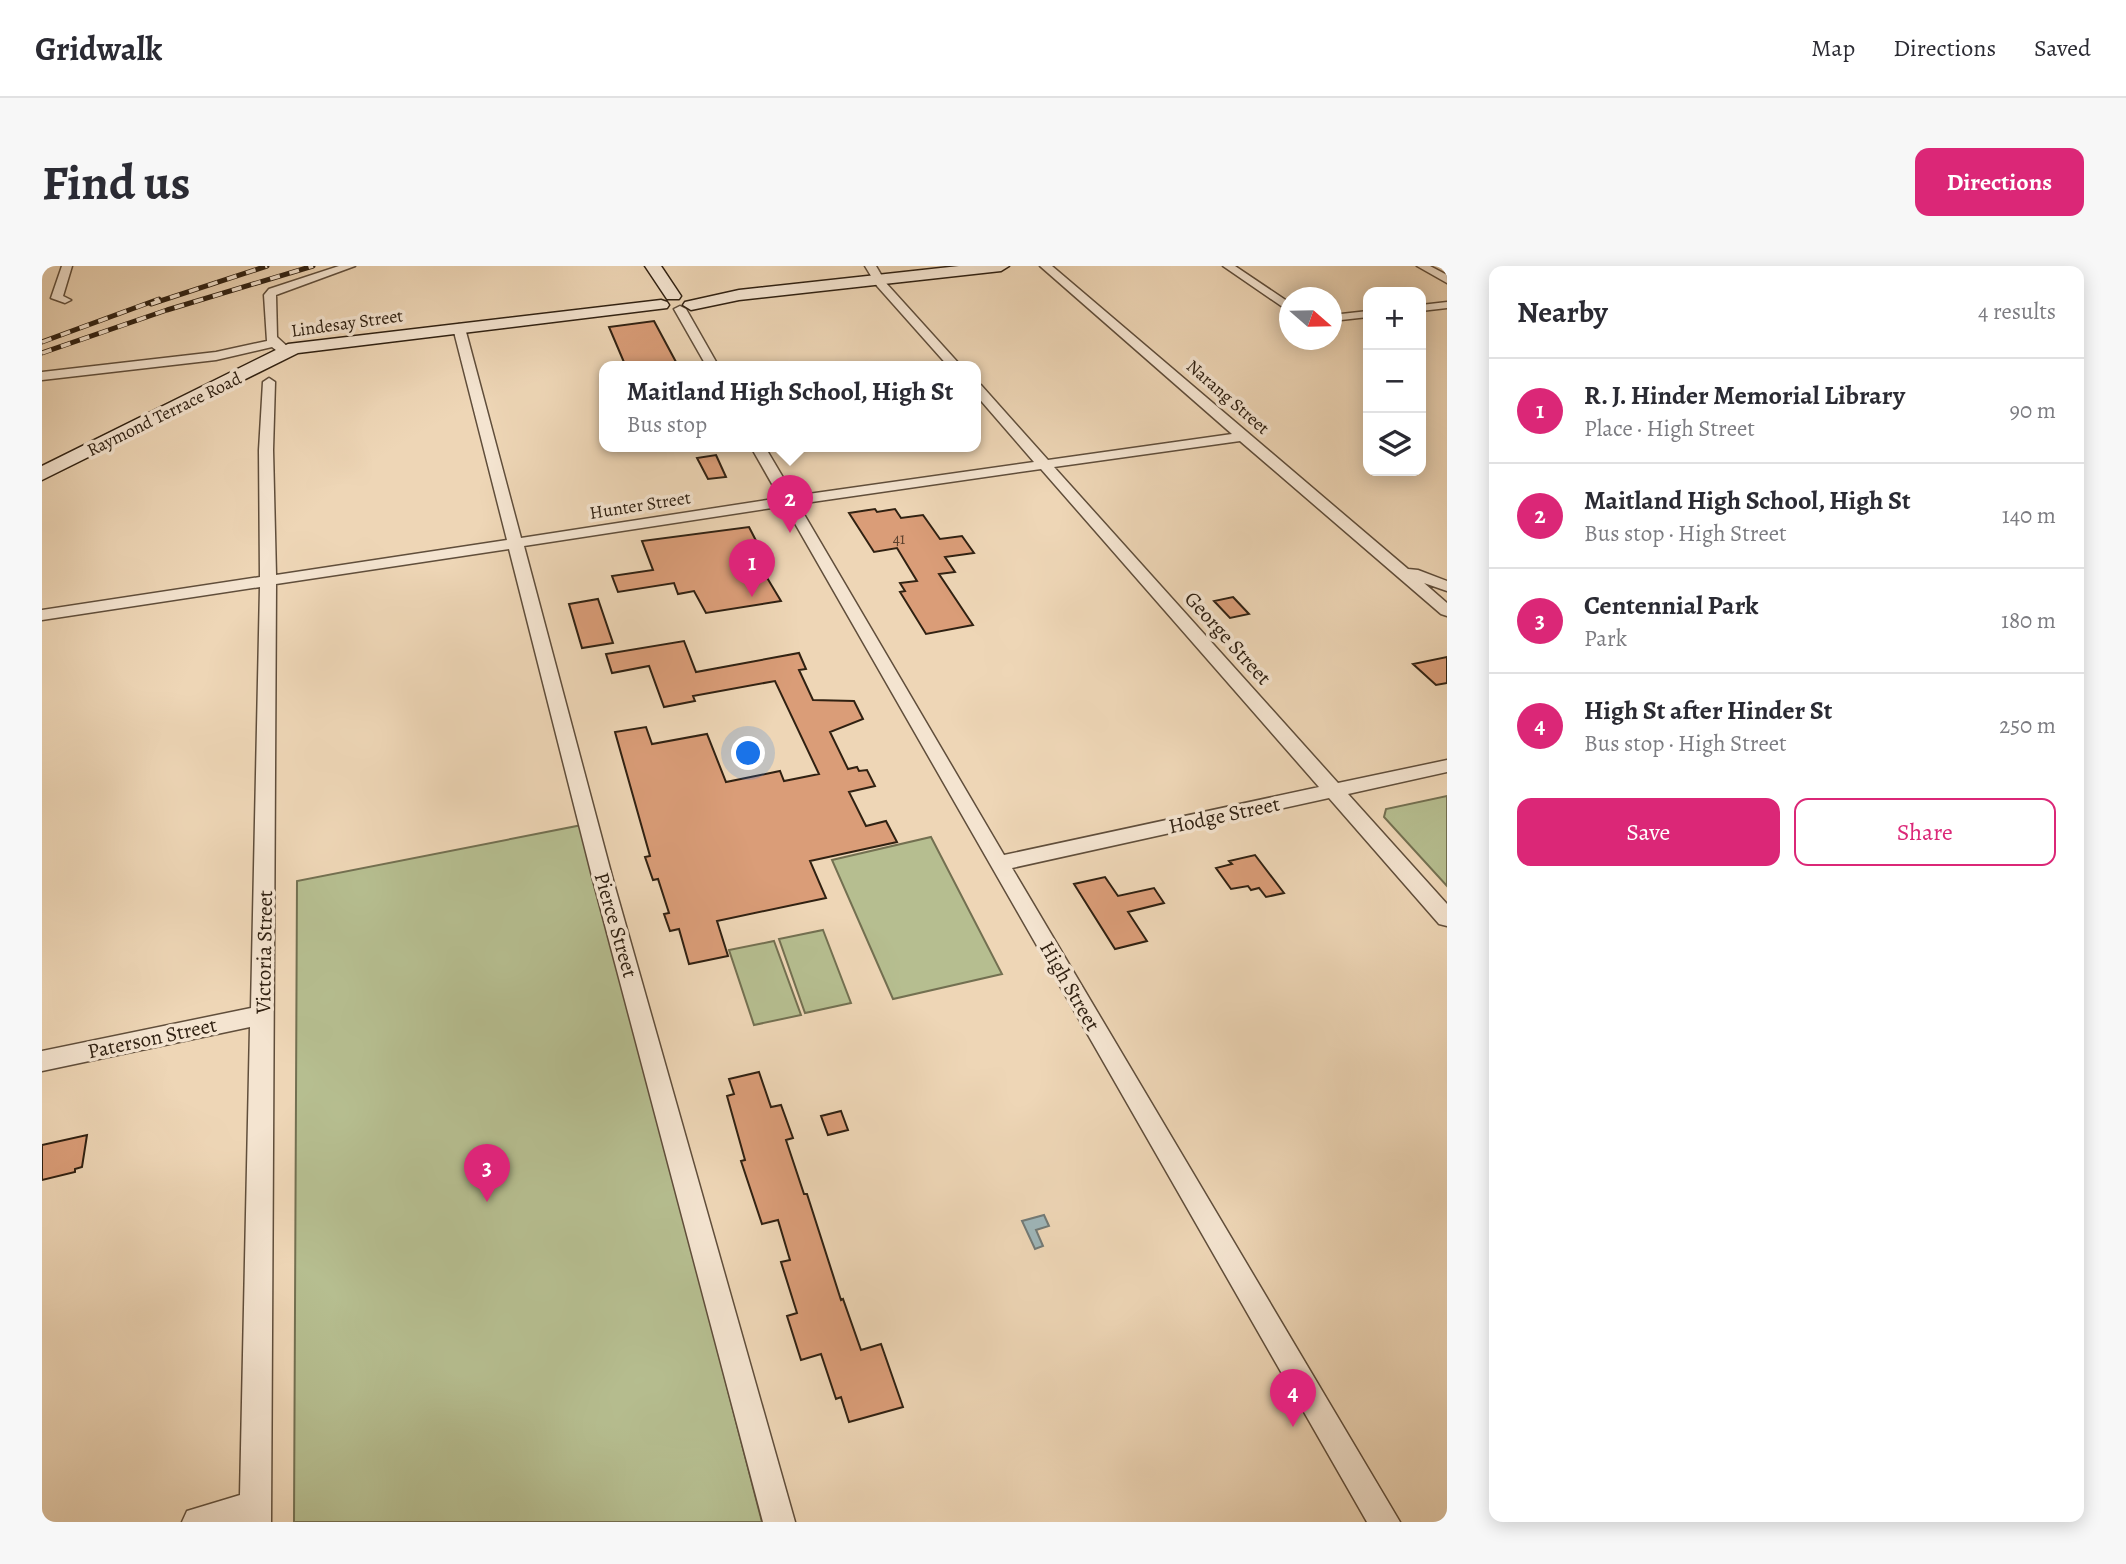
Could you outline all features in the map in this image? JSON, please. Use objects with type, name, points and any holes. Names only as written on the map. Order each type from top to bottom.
[{"type":"main road","points":[[653,266],[678,302]]},
{"type":"main road","name":"Lindesay Street","points":[[279,347],[739,295],[875,273],[1001,266]]},
{"type":"main road","name":"Raymond Terrace Road","points":[[42,474],[233,380],[279,347]]},
{"type":"street","points":[[65,300],[57,298],[67,266]]},
{"type":"street","points":[[279,347],[271,333],[273,291],[350,266]]},
{"type":"street","name":"Narang Street","points":[[1045,266],[1447,611]]},
{"type":"street","points":[[1228,266],[1279,301]]},
{"type":"street","points":[[1422,266],[1447,280]]},
{"type":"street","points":[[875,273],[881,284],[951,361]]},
{"type":"street","points":[[678,302],[710,361]]},
{"type":"street","points":[[1426,307],[1447,304]]},
{"type":"street","points":[[1342,317],[1363,315]]},
{"type":"street","name":"Pierce Street","points":[[458,327],[603,880],[779,1522]]},
{"type":"street","name":"Lindesay Street","points":[[42,376],[279,347]]},
{"type":"street","name":"Victoria Street","points":[[255,1514],[268,580],[266,450],[269,382]]},
{"type":"street","name":"George Street","points":[[981,395],[1447,918]]},
{"type":"street","name":"Hunter Street","points":[[42,615],[1244,436]]},
{"type":"street","name":"High Street","points":[[761,452],[1066,981],[1384,1522]]},
{"type":"street","name":"Narang Street","points":[[1386,559],[1422,578],[1447,586]]},
{"type":"street","name":"Hodge Street","points":[[1000,863],[1447,766]]},
{"type":"street","name":"Paterson Street","points":[[42,1061],[263,1015]]},
{"type":"street","points":[[198,1522],[255,1514]]},
{"type":"green space","points":[[1447,796],[1447,886],[1384,817],[1386,809]]},
{"type":"green space","points":[[582,825],[762,1522],[294,1522],[297,881]]},
{"type":"green space","points":[[931,837],[1002,974],[893,999],[832,860]]},
{"type":"green space","points":[[823,930],[851,1003],[805,1013],[779,939]]},
{"type":"green space","points":[[774,941],[801,1015],[754,1025],[729,950]]},
{"type":"water","points":[[1044,1215],[1049,1226],[1036,1230],[1043,1246],[1035,1249],[1022,1221]]},
{"type":"building","points":[[654,321],[675,361],[623,361],[609,327]]},
{"type":"building","points":[[716,455],[726,477],[708,479],[697,458]]},
{"type":"building","points":[[875,509],[877,512],[895,509],[901,518],[923,515],[940,539],[962,536],[974,553],[945,557],[955,572],[939,574],[973,625],[926,634],[900,592],[905,591],[900,583],[917,581],[897,548],[874,552],[849,513]]},
{"type":"building","points":[[749,527],[768,564],[760,566],[781,601],[706,613],[694,591],[678,594],[674,583],[618,592],[612,576],[653,570],[642,541]]},
{"type":"building","points":[[1233,597],[1249,614],[1230,618],[1214,601]]},
{"type":"building","points":[[598,599],[613,643],[582,648],[569,604]]},
{"type":"building","points":[[684,641],[696,672],[799,653],[806,669],[799,670],[813,700],[854,701],[863,719],[830,732],[848,769],[857,767],[859,771],[867,770],[875,786],[849,792],[866,826],[886,821],[897,842],[810,861],[826,898],[717,921],[728,956],[689,964],[679,929],[670,931],[664,914],[669,913],[658,879],[653,880],[645,857],[650,856],[615,732],[646,727],[652,744],[707,734],[726,782],[780,771],[784,781],[819,774],[775,681],[693,696],[695,701],[664,707],[649,666],[612,673],[606,654]]},
{"type":"building","points":[[1447,657],[1447,683],[1436,685],[1413,664]]},
{"type":"building","points":[[1255,855],[1284,893],[1266,897],[1259,888],[1251,890],[1248,886],[1231,889],[1216,868],[1232,864],[1229,861]]},
{"type":"building","points":[[1105,877],[1118,896],[1154,888],[1164,903],[1128,912],[1147,941],[1115,949],[1074,884]]},
{"type":"building","points":[[759,1072],[771,1107],[781,1105],[793,1138],[786,1140],[861,1350],[881,1344],[903,1407],[849,1422],[841,1397],[836,1399],[821,1354],[801,1360],[787,1316],[797,1313],[781,1262],[790,1260],[778,1220],[762,1224],[741,1161],[745,1160],[727,1096],[734,1094],[729,1079]]},
{"type":"building","points":[[841,1111],[848,1130],[828,1135],[821,1116]]},
{"type":"building","points":[[87,1135],[82,1167],[75,1169],[75,1172],[42,1180],[42,1145]]},
{"type":"railway","points":[[151,304],[267,266]]},
{"type":"railway","points":[[42,353],[167,310],[313,266]]},
{"type":"railway","points":[[42,342],[159,299]]},
{"type":"place","name":"Maitland High School, High St","points":[[790,533]]},
{"type":"place","name":"R. J. Hinder Memorial Library","points":[[752,597]]},
{"type":"place","name":"Centennial Park","points":[[487,1202]]},
{"type":"place","name":"High St after Hinder St","points":[[1293,1427]]}]
